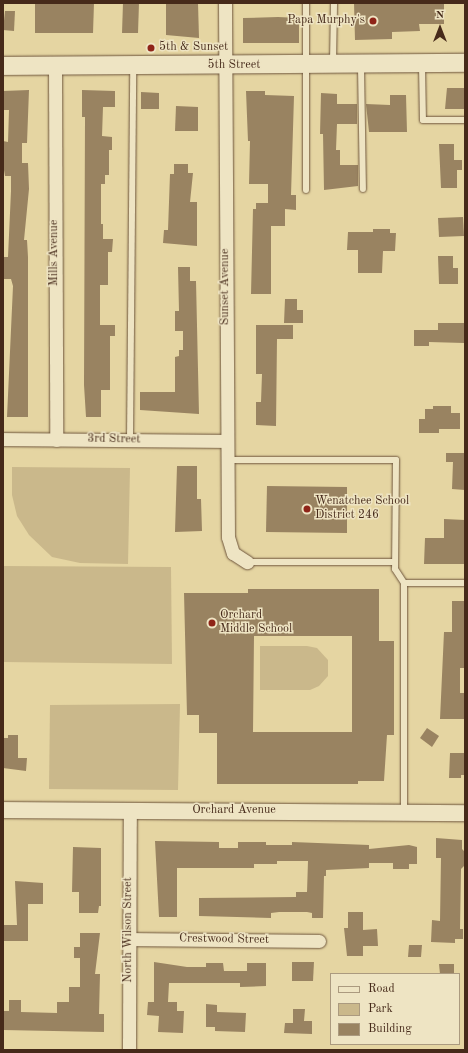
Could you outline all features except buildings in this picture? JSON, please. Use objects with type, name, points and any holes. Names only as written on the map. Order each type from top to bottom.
[{"type":"main road","name":"5th Street","points":[[3,66],[361,66],[465,64]]},
{"type":"street","name":"Sunset Avenue","points":[[225,3],[226,460],[228,537],[233,553],[247,562]]},
{"type":"street","name":"Mills Avenue","points":[[55,66],[56,440]]},
{"type":"street","name":"3rd Street","points":[[3,439],[226,441]]},
{"type":"street","name":"Orchard Avenue","points":[[3,810],[465,813]]},
{"type":"street","name":"North Wilson Street","points":[[129,1050],[130,811]]},
{"type":"street","name":"Crestwood Street","points":[[130,939],[319,941]]},
{"type":"lane","points":[[306,3],[306,190]]},
{"type":"lane","points":[[332,66],[334,3]]},
{"type":"lane","points":[[422,64],[423,120],[465,120]]},
{"type":"lane","points":[[130,441],[132,66]]},
{"type":"lane","points":[[361,66],[362,189]]},
{"type":"lane","points":[[226,460],[396,460],[395,569],[404,583],[404,813]]},
{"type":"lane","points":[[247,562],[395,562]]},
{"type":"lane","points":[[404,583],[465,583]]},
{"type":"green space","points":[[12,467],[130,468],[128,564],[80,563],[52,557],[29,535],[17,516],[12,495]]},
{"type":"green space","points":[[3,566],[171,567],[172,664],[3,662]]},
{"type":"green space","points":[[260,646],[307,646],[317,648],[328,660],[328,676],[319,686],[310,690],[260,690]]},
{"type":"green space","points":[[180,704],[178,790],[49,789],[50,705]]},
{"type":"place","name":"Papa Murphy's","points":[[373,21]]},
{"type":"place","name":"5th & Sunset","points":[[151,48]]},
{"type":"place","name":"Wenatchee School District 246","points":[[307,509]]},
{"type":"place","name":"Orchard Middle School","points":[[212,623]]}]
